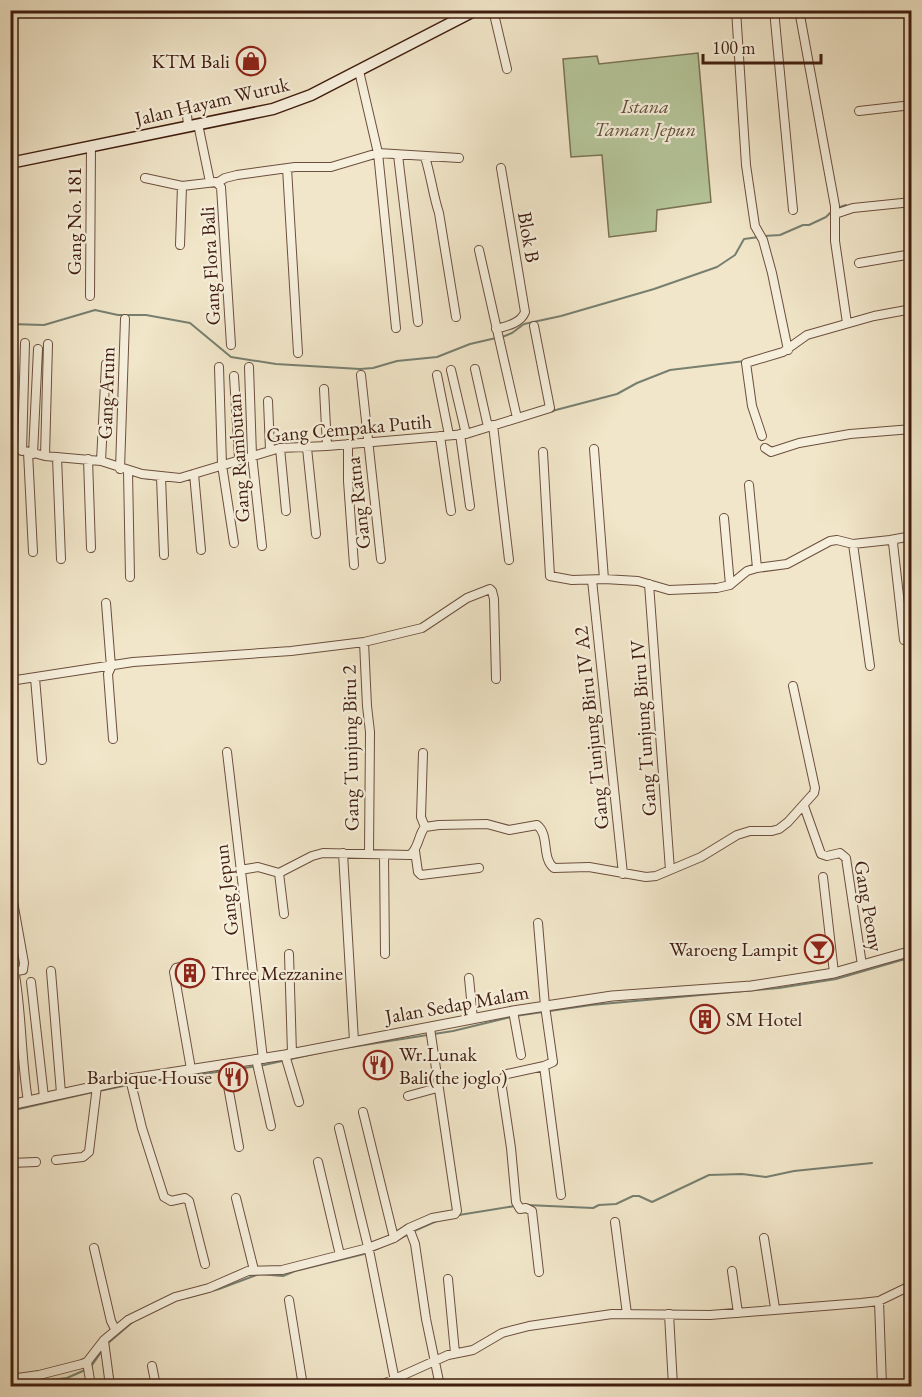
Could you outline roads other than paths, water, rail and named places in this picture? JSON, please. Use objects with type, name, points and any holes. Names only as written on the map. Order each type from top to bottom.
[{"type":"main road","name":"Jalan Hayam Wuruk","points":[[10,163],[91,147],[191,121],[286,105],[359,71],[476,10]]},
{"type":"street","points":[[493,10],[507,69]]},
{"type":"street","points":[[736,10],[746,165],[755,226],[762,237],[788,350]]},
{"type":"street","points":[[774,10],[793,210]]},
{"type":"street","points":[[799,10],[836,211],[835,241],[846,324]]},
{"type":"street","points":[[359,71],[378,153],[396,328]]},
{"type":"street","points":[[859,111],[912,105]]},
{"type":"street","name":"Gang Flora Bali","points":[[191,121],[214,182],[222,190],[231,345]]},
{"type":"street","name":"Gang No. 181","points":[[90,296],[91,147]]},
{"type":"street","points":[[145,178],[182,186],[287,168],[331,167],[378,153],[459,158]]},
{"type":"street","points":[[398,155],[418,322]]},
{"type":"street","points":[[425,157],[432,179],[434,202],[439,213],[456,317]]},
{"type":"street","points":[[287,168],[298,353]]},
{"type":"street","name":"Blok B","points":[[496,331],[523,318],[525,312],[501,168]]},
{"type":"street","points":[[180,245],[182,186]]},
{"type":"street","points":[[836,211],[912,202]]},
{"type":"street","points":[[479,250],[517,418]]},
{"type":"street","points":[[859,263],[912,254]]},
{"type":"street","points":[[762,436],[752,406],[746,363],[788,350],[807,335],[874,316],[912,309]]},
{"type":"street","name":"Gang Arum","points":[[125,319],[124,470],[130,577]]},
{"type":"street","name":"Gang Cempaka Putih","points":[[10,447],[45,456],[101,461],[124,470],[180,478],[239,458],[279,448],[307,448],[463,434],[550,408],[534,326]]},
{"type":"street","points":[[25,343],[33,552]]},
{"type":"street","points":[[45,456],[48,344]]},
{"type":"street","points":[[28,452],[38,349]]},
{"type":"street","points":[[101,461],[106,364]]},
{"type":"street","points":[[219,367],[222,465],[234,543]]},
{"type":"street","name":"Gang Rambutan","points":[[249,367],[252,455],[262,546]]},
{"type":"street","points":[[475,369],[490,426],[509,560]]},
{"type":"street","points":[[451,370],[463,434],[470,506]]},
{"type":"street","name":"Gang Ratna","points":[[361,375],[381,559]]},
{"type":"street","points":[[437,375],[449,435]]},
{"type":"street","points":[[234,376],[239,458]]},
{"type":"street","points":[[324,389],[327,446]]},
{"type":"street","points":[[268,401],[270,450]]},
{"type":"street","points":[[765,448],[771,452],[799,443],[849,434],[912,429]]},
{"type":"street","points":[[440,436],[451,511]]},
{"type":"street","points":[[348,444],[348,481],[354,565]]},
{"type":"street","points":[[279,448],[286,512]]},
{"type":"street","points":[[307,448],[316,534]]},
{"type":"street","points":[[594,449],[604,579]]},
{"type":"street","points":[[543,452],[550,576],[572,580],[638,581],[660,588],[679,590],[717,588],[730,585],[747,571],[757,567],[787,564],[830,541],[837,540],[852,544],[912,536]]},
{"type":"street","points":[[57,457],[61,560]]},
{"type":"street","points":[[88,459],[91,548]]},
{"type":"street","points":[[194,474],[201,550]]},
{"type":"street","points":[[161,477],[164,555]]},
{"type":"street","points":[[749,484],[757,567]]},
{"type":"street","points":[[724,518],[730,585]]},
{"type":"street","points":[[890,540],[893,543],[904,640]]},
{"type":"street","points":[[852,544],[870,666]]},
{"type":"street","name":"Gang Tunjung Biru IV A2","points":[[592,580],[623,874]]},
{"type":"street","name":"Gang Tunjung Biru IV","points":[[649,584],[670,870]]},
{"type":"street","points":[[10,681],[134,662],[291,651],[364,642],[422,628],[467,598],[490,589],[494,594],[496,679]]},
{"type":"street","points":[[106,603],[113,739]]},
{"type":"street","name":"Gang Tunjung Biru 2","points":[[364,642],[370,732],[369,854]]},
{"type":"street","points":[[35,678],[42,760]]},
{"type":"street","points":[[479,868],[422,875],[418,872],[415,851],[421,831],[425,827],[439,825],[487,824],[509,831],[537,825],[542,831],[548,862],[554,868],[589,867],[646,877],[656,876],[701,857],[737,835],[750,831],[779,829],[804,806],[815,791],[794,686]]},
{"type":"street","name":"Gang Jepun","points":[[227,752],[258,1062],[271,1126]]},
{"type":"street","points":[[423,753],[421,817],[425,827]]},
{"type":"street","name":"Gang Peony","points":[[804,806],[822,854],[827,856],[840,853],[846,858],[862,965]]},
{"type":"street","points":[[240,870],[258,867],[279,873],[312,856],[323,853],[410,855],[415,851]]},
{"type":"street","points":[[343,853],[354,1041]]},
{"type":"street","points":[[384,855],[386,954]]},
{"type":"street","points":[[279,873],[284,914]]},
{"type":"street","points":[[823,877],[834,973]]},
{"type":"street","points":[[10,885],[24,963],[23,970],[16,971],[15,975],[28,1101]]},
{"type":"street","points":[[538,923],[546,1010],[554,1062],[514,1071],[507,1074],[502,1082],[517,1205],[532,1211],[539,1272]]},
{"type":"street","name":"Jalan Sedap Malam","points":[[10,1105],[61,1094],[97,1091],[191,1069],[225,1069],[354,1041],[430,1032],[473,1019],[514,1016],[612,996],[751,986],[834,973],[912,951]]},
{"type":"street","points":[[289,954],[287,1057],[299,1102]]},
{"type":"street","points":[[191,1069],[174,972],[176,968],[196,964]]},
{"type":"street","points":[[51,970],[61,1094]]},
{"type":"street","points":[[469,978],[473,1019]]},
{"type":"street","points":[[31,982],[44,1097]]},
{"type":"street","points":[[514,1016],[521,1055]]},
{"type":"street","points":[[91,1386],[88,1367],[115,1329],[128,1320],[175,1297],[219,1285],[254,1270],[272,1272],[340,1255],[369,1251],[432,1218],[452,1215],[457,1210],[430,1032]]},
{"type":"street","points":[[544,1066],[561,1195]]},
{"type":"street","points":[[225,1069],[239,1147]]},
{"type":"street","points":[[131,1083],[142,1128],[164,1197],[168,1201],[185,1198],[189,1202],[205,1264]]},
{"type":"street","points":[[408,1096],[437,1088]]},
{"type":"street","points":[[56,1160],[83,1157],[89,1152],[97,1091]]},
{"type":"street","points":[[363,1112],[394,1238]]},
{"type":"street","points":[[339,1128],[369,1251],[395,1383]]},
{"type":"street","points":[[10,1163],[36,1162]]},
{"type":"street","points":[[318,1162],[340,1255]]},
{"type":"street","points":[[236,1198],[254,1270]]},
{"type":"street","points":[[615,1222],[627,1314]]},
{"type":"street","points":[[410,1231],[440,1386]]},
{"type":"street","points":[[764,1238],[775,1308]]},
{"type":"street","points":[[94,1248],[111,1321],[115,1329]]},
{"type":"street","points":[[732,1271],[738,1313]]},
{"type":"street","points":[[448,1278],[455,1353]]},
{"type":"street","points":[[379,1386],[395,1383],[434,1361],[455,1353],[473,1350],[502,1333],[530,1326],[602,1315],[738,1313],[775,1308],[879,1301],[912,1285]]},
{"type":"street","points":[[289,1300],[303,1386]]},
{"type":"street","points":[[879,1301],[882,1386]]},
{"type":"street","points":[[669,1314],[673,1386]]},
{"type":"street","points":[[104,1346],[110,1386]]},
{"type":"street","points":[[10,1359],[12,1378],[88,1367]]},
{"type":"street","points":[[152,1366],[156,1386]]},
{"type":"waterway","points":[[837,208],[846,205]]},
{"type":"waterway","points":[[764,236],[780,235],[803,225],[809,225],[826,217],[833,210]]},
{"type":"waterway","points":[[502,337],[524,324],[561,316],[654,289],[717,267],[735,255],[744,239],[759,237]]},
{"type":"waterway","points":[[10,324],[44,325],[95,310],[118,315],[146,315],[190,323],[231,357],[276,364],[360,369],[397,361],[437,357],[470,344],[496,338]]},
{"type":"waterway","points":[[552,411],[617,394],[670,370],[745,361]]},
{"type":"waterway","points":[[286,451],[304,451]]},
{"type":"waterway","points":[[144,478],[159,480]]},
{"type":"waterway","points":[[332,1050],[453,1031],[515,1016],[591,1005],[779,988],[836,979],[912,957]]},
{"type":"waterway","points":[[134,1084],[264,1065],[327,1051]]},
{"type":"waterway","points":[[99,1091],[128,1085]]},
{"type":"waterway","points":[[10,1111],[93,1092]]},
{"type":"waterway","points":[[527,1205],[593,1208],[599,1205],[616,1204],[633,1196],[639,1196],[652,1202],[709,1175],[742,1174],[766,1177],[794,1171],[872,1163]]},
{"type":"waterway","points":[[459,1215],[515,1206]]},
{"type":"waterway","points":[[414,1231],[439,1220]]},
{"type":"waterway","points":[[186,1298],[259,1274],[283,1276],[368,1253],[409,1234]]},
{"type":"waterway","points":[[107,1344],[135,1320]]},
{"type":"waterway","points":[[90,1368],[104,1348]]},
{"type":"waterway","points":[[10,1385],[67,1378],[85,1370]]},
{"type":"place","name":"KTM Bali","points":[[251,61]]},
{"type":"place","name":"Waroeng Lampit","points":[[819,949]]},
{"type":"place","name":"Three Mezzanine","points":[[190,973]]},
{"type":"place","name":"SM Hotel","points":[[705,1019]]},
{"type":"place","name":"Wr.Lunak Bali(the joglo)","points":[[378,1065]]},
{"type":"place","name":"Barbique House","points":[[233,1077]]},
{"type":"park label","name":"Istana Taman Jepun","points":[[645,118]]}]
